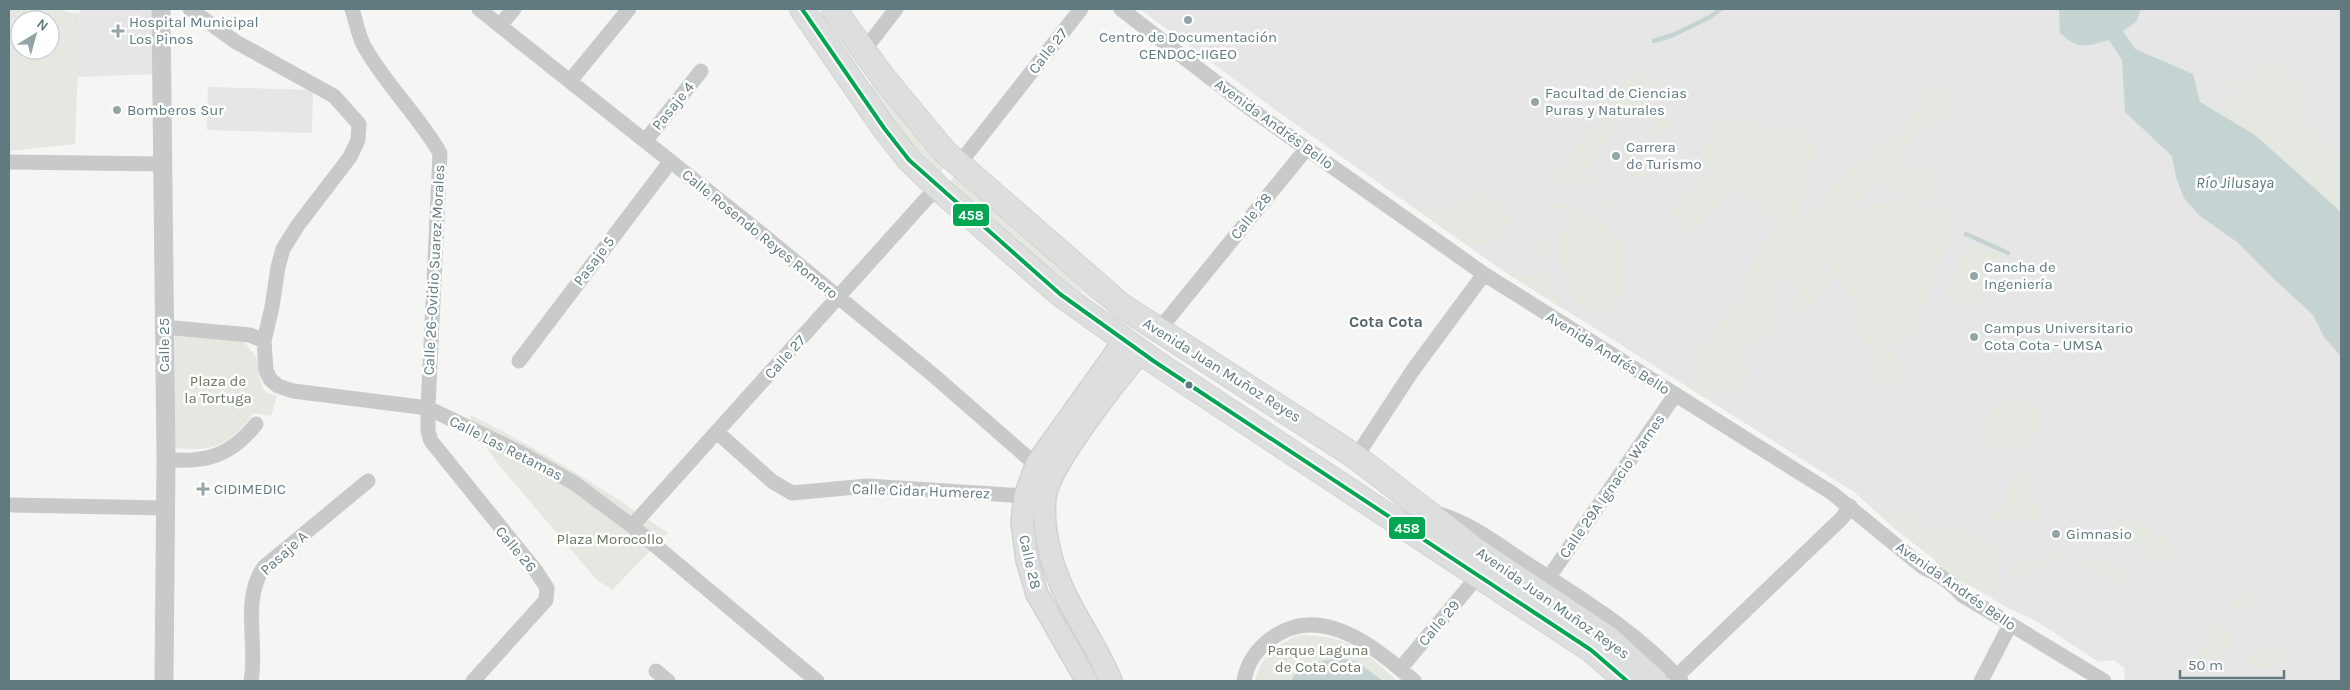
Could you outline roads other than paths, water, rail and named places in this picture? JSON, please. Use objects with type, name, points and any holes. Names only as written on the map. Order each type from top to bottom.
[{"type":"main road","name":"Avenida Juan Muñoz Reyes","points":[[802,9],[884,128],[909,160],[937,187],[1060,294],[1133,346],[1591,650],[1627,681]]},
{"type":"main road","name":"Avenida Juan Muñoz Reyes","points":[[834,9],[882,76],[945,152],[1122,306],[1356,457],[1477,551],[1671,679]]},
{"type":"main road","points":[[1133,346],[1158,331]]},
{"type":"main road","name":"Calle 28","points":[[1087,681],[1037,594],[1023,541],[1022,522],[1046,468],[1070,446],[1133,346]]},
{"type":"main road","name":"Calle 28","points":[[1035,496],[1045,515],[1051,557],[1062,588],[1098,650],[1111,681]]},
{"type":"street","name":"Calle 25","points":[[161,9],[166,459],[164,681]]},
{"type":"street","name":"Calle Las Retamas","points":[[190,9],[236,42],[309,80],[334,96],[359,124],[358,140],[350,157],[298,225],[283,249],[264,341],[266,370],[270,379],[278,386],[293,391],[428,408],[521,453],[567,478],[632,526],[817,681]]},
{"type":"street","name":"Calle 26-Ovidio Suarez Morales","points":[[352,9],[363,44],[389,84],[430,135],[440,153],[428,408]]},
{"type":"street","name":"Calle Rosendo Reyes Romero","points":[[479,9],[646,140],[670,162],[838,297],[932,374],[1026,457],[1046,468]]},
{"type":"street","points":[[500,25],[514,9]]},
{"type":"street","points":[[570,81],[629,9]]},
{"type":"street","points":[[872,40],[896,9]]},
{"type":"street","name":"Calle 27","points":[[959,164],[1081,9]]},
{"type":"street","name":"Avenida Andrés Bello","points":[[1121,9],[1252,110],[1484,274],[1850,506],[1870,525],[1924,568],[1935,572],[1951,583],[1962,595],[2104,681]]},
{"type":"street","name":"Pasaje 4","points":[[646,140],[701,71]]},
{"type":"street","name":"Calle 28","points":[[1158,331],[1307,148]]},
{"type":"street","points":[[9,162],[164,164]]},
{"type":"street","name":"Pasaje 5","points":[[519,361],[670,162]]},
{"type":"street","name":"Calle 27","points":[[632,526],[718,433],[937,187]]},
{"type":"street","points":[[1356,457],[1413,370],[1484,274]]},
{"type":"street","points":[[164,327],[250,335],[264,341]]},
{"type":"street","name":"Calle 29A Ignacio Warnes","points":[[1549,578],[1675,395]]},
{"type":"street","name":"Calle 26","points":[[428,408],[431,441],[536,571],[547,588],[546,600],[473,681]]},
{"type":"street","points":[[166,459],[188,462],[208,459],[228,451],[247,436],[256,424]]},
{"type":"street","name":"Calle Cidar Humerez","points":[[718,433],[773,482],[792,493],[867,486],[1035,496]]},
{"type":"street","name":"Pasaje A","points":[[251,681],[252,600],[256,579],[264,567],[368,481]]},
{"type":"street","points":[[12,505],[166,508]]},
{"type":"street","points":[[1427,511],[1450,517],[1470,527],[1549,578],[1640,642],[1671,679],[1842,518],[1850,506]]},
{"type":"street","name":"Calle 29","points":[[1400,669],[1478,576]]},
{"type":"street","points":[[1981,681],[2010,625]]},
{"type":"street","points":[[1244,681],[1249,664],[1257,650],[1274,637],[1302,626],[1343,630],[1371,646],[1414,681]]},
{"type":"street","points":[[656,671],[668,681]]},
{"type":"water","name":"Río Jilusaya","points":[[2059,9],[2141,9],[2136,22],[2123,31],[2135,49],[2193,74],[2200,102],[2255,135],[2341,212],[2341,356],[2324,337],[2313,315],[2237,242],[2200,216],[2184,198],[2176,177],[2172,156],[2125,112],[2122,60],[2109,40],[2089,45],[2073,43],[2060,33]]},
{"type":"water","points":[[1341,658],[1357,662],[1383,681],[1291,681],[1299,671],[1306,667]]},
{"type":"waterway","points":[[1675,34],[1710,17],[1721,9]]},
{"type":"waterway","points":[[1654,41],[1673,35]]},
{"type":"waterway","points":[[1966,234],[2008,253]]},
{"type":"place","name":"Centro de Documentación CENDOC-IIGEO","points":[[1188,20]]},
{"type":"place","name":"Hospital Municipal Los Pinos","points":[[118,31]]},
{"type":"place","name":"Facultad de Ciencias Puras y Naturales","points":[[1535,102]]},
{"type":"place","name":"Bomberos Sur","points":[[117,110]]},
{"type":"place","name":"Carrera de Turismo","points":[[1616,156]]},
{"type":"place","name":"Cancha de Ingeniería","points":[[1974,276]]},
{"type":"place","name":"Campus Universitario Cota Cota - UMSA","points":[[1974,337]]},
{"type":"place","name":"CIDIMEDIC","points":[[203,489]]},
{"type":"place","name":"Gimnasio","points":[[2056,534]]},
{"type":"district","name":"Cota Cota","points":[[1386,321]]},
{"type":"park label","name":"Plaza de la Tortuga","points":[[218,390]]},
{"type":"park label","name":"Plaza Morocollo","points":[[610,539]]},
{"type":"park label","name":"Parque Laguna de Cota Cota","points":[[1318,658]]}]
